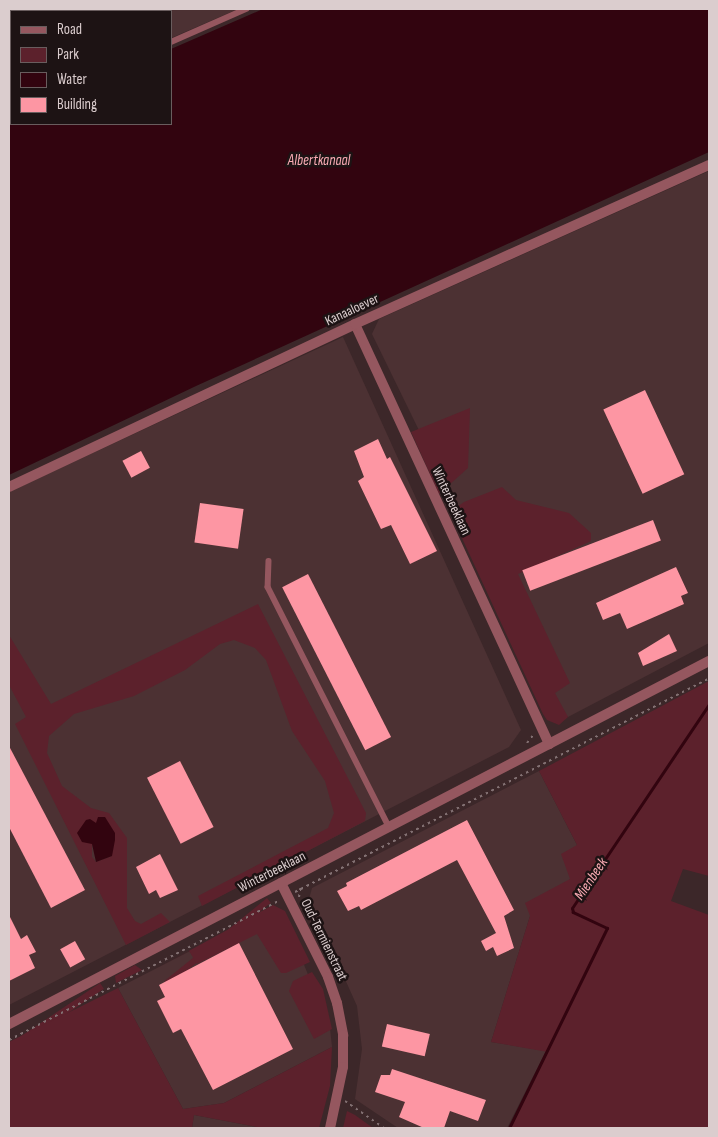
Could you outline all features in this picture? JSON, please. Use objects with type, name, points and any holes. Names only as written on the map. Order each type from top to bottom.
[{"type":"street","name":"Kanaaloever","points":[[9,487],[355,324],[709,166]]},
{"type":"street","name":"Winterbeeklaan","points":[[355,324],[549,744]]},
{"type":"street","name":"Winterbeeklaan","points":[[9,1024],[709,661]]},
{"type":"street","name":"Oud-Termienstraat","points":[[281,883],[328,977],[337,1003],[343,1035],[343,1067],[330,1128]]},
{"type":"lane","points":[[172,42],[246,9]]},
{"type":"lane","points":[[270,561],[268,587],[389,827]]},
{"type":"path","points":[[295,892],[709,678]]},
{"type":"path","points":[[271,900],[282,906]]},
{"type":"path","points":[[9,1040],[281,900]]},
{"type":"path","points":[[337,1099],[346,1102],[384,1128]]},
{"type":"shaded area","points":[[9,9],[238,9],[172,38],[172,10],[10,10],[9,109]]},
{"type":"shaded area","points":[[709,171],[709,643],[568,717],[555,709],[372,334],[379,319]]},
{"type":"shaded area","points":[[343,337],[521,730],[509,747],[9,1005],[9,492]]},
{"type":"shaded area","points":[[539,771],[577,845],[570,879],[530,916],[491,1042],[546,1051],[507,1128],[398,1128],[355,1099],[362,1049],[357,1006],[309,899],[312,888]]},
{"type":"shaded area","points":[[274,908],[293,938],[330,1028],[332,1047],[224,1103],[183,1109],[118,988]]},
{"type":"shaded area","points":[[194,1115],[262,1128],[192,1128]]},
{"type":"green space","points":[[470,408],[468,468],[439,494],[411,432]]},
{"type":"green space","points":[[502,487],[516,500],[569,513],[591,533],[591,541],[518,574],[570,683],[555,693],[568,717],[559,725],[547,720],[543,714],[450,512],[464,502]]},
{"type":"green space","points":[[258,604],[366,813],[365,821],[202,906],[198,896],[328,828],[334,813],[325,781],[292,731],[266,660],[255,648],[234,640],[220,644],[185,670],[134,696],[74,714],[49,736],[47,753],[62,786],[91,808],[109,813],[127,838],[127,908],[135,921],[141,924],[161,913],[170,922],[126,945],[15,724],[26,717],[9,685],[9,635],[51,704]],"holes":[[[92,823],[96,823],[112,856],[96,862],[92,857]]]},
{"type":"green space","points":[[709,681],[709,876],[683,869],[671,901],[709,915],[709,1128],[511,1128],[548,1052],[491,1042],[530,916],[525,903],[570,879],[561,854],[577,845],[539,771]]},
{"type":"green space","points":[[267,898],[271,903],[168,986],[164,981]]},
{"type":"green space","points":[[273,905],[285,911],[310,962],[286,973],[281,973],[257,934],[197,964],[189,951],[152,971]]},
{"type":"green space","points":[[135,965],[142,970],[116,983],[115,976]]},
{"type":"green space","points":[[312,972],[323,989],[332,1029],[314,1039],[289,991],[293,981]]},
{"type":"green space","points":[[100,983],[104,989],[19,1046],[15,1040]]},
{"type":"green space","points":[[118,988],[183,1109],[224,1103],[332,1047],[330,1086],[319,1128],[262,1128],[194,1115],[192,1128],[9,1128],[9,1042]]},
{"type":"green space","points":[[347,1111],[355,1115],[373,1128],[343,1128]]},
{"type":"water","name":"Albertkanaal","points":[[263,9],[709,9],[709,152],[196,386],[9,475],[9,122],[10,125],[172,125],[172,49]]},
{"type":"water","points":[[98,817],[105,817],[115,833],[115,840],[112,856],[96,862],[92,844],[82,842],[77,833],[86,820],[90,819],[96,823]]},
{"type":"building","points":[[645,390],[684,474],[643,494],[603,409]]},
{"type":"building","points":[[378,439],[387,459],[390,457],[437,551],[410,564],[391,525],[381,529],[358,481],[364,477],[354,451]]},
{"type":"building","points":[[141,451],[150,468],[131,478],[122,461]]},
{"type":"building","points":[[200,503],[244,509],[238,549],[194,543]]},
{"type":"building","points":[[653,520],[661,541],[530,591],[522,570]]},
{"type":"building","points":[[676,567],[688,593],[681,596],[684,604],[627,629],[620,613],[603,620],[596,603]]},
{"type":"building","points":[[308,574],[391,737],[365,750],[282,587]]},
{"type":"building","points":[[669,634],[677,651],[643,666],[638,653]]},
{"type":"building","points":[[9,746],[85,890],[51,908],[9,827]]},
{"type":"building","points":[[180,761],[214,827],[181,844],[147,778]]},
{"type":"building","points":[[467,820],[514,910],[504,916],[514,948],[497,956],[493,947],[486,951],[481,941],[496,933],[457,860],[361,910],[359,906],[348,911],[337,891],[347,886],[346,883]]},
{"type":"building","points":[[160,854],[178,890],[160,898],[156,890],[149,894],[136,867]]},
{"type":"building","points":[[9,915],[21,939],[27,935],[36,952],[29,955],[35,968],[9,981]]},
{"type":"building","points":[[75,941],[85,959],[70,968],[60,949]]},
{"type":"building","points":[[239,943],[293,1049],[213,1090],[181,1029],[173,1033],[157,1001],[165,997],[159,985]]},
{"type":"building","points":[[387,1024],[430,1034],[425,1056],[382,1046]]},
{"type":"building","points":[[392,1069],[486,1100],[478,1121],[450,1111],[444,1128],[424,1128],[399,1117],[405,1102],[375,1092],[381,1075],[390,1075]]},
{"type":"waterway","name":"Mienbeek","points":[[509,1128],[607,928],[573,912],[572,908],[709,704]]}]
